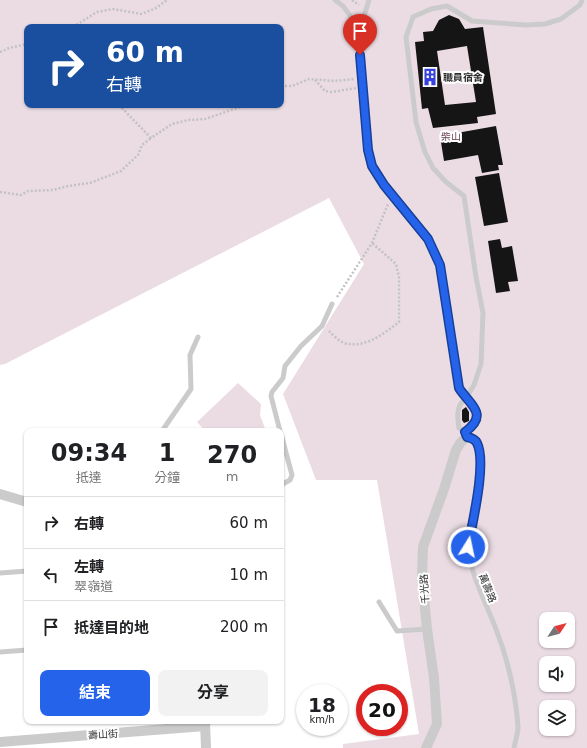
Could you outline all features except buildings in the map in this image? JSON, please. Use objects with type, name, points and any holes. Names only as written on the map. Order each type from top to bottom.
[{"type":"street","name":"千光路","points":[[426,748],[437,724],[434,678],[422,577],[423,546],[444,489],[456,450],[466,434]]},
{"type":"street","points":[[0,494],[24,501]]},
{"type":"street","name":"壽山街","points":[[0,742],[194,724]]},
{"type":"street","points":[[205,724],[206,748]]},
{"type":"lane","points":[[336,0],[344,6],[360,29]]},
{"type":"lane","points":[[369,0],[360,29],[359,43],[368,150],[372,166],[392,195],[428,239],[440,265],[459,388],[466,398],[473,402],[477,412],[477,418],[466,434],[459,428],[457,415],[459,403],[466,398],[474,385],[482,364],[483,313],[464,196],[446,182],[433,168],[425,152],[416,122],[406,37],[413,18],[431,9],[447,6],[472,21],[526,25],[545,24],[562,18],[580,5],[582,0]]},
{"type":"lane","points":[[280,428],[271,396],[272,392],[283,378],[285,366],[301,346],[322,326],[332,304]]},
{"type":"lane","points":[[164,428],[191,388],[190,356],[198,337]]},
{"type":"lane","name":"萬壽路","points":[[466,434],[474,439],[478,444],[480,482],[468,547],[473,574],[497,632],[509,674],[518,728],[514,748]]},
{"type":"lane","points":[[284,443],[292,474],[290,480],[284,483]]},
{"type":"lane","points":[[0,574],[24,571]]},
{"type":"lane","points":[[379,602],[397,631],[427,629]]},
{"type":"lane","points":[[0,652],[24,650]]},
{"type":"path","points":[[78,24],[97,12],[113,9],[142,14],[156,8],[167,0]]},
{"type":"path","points":[[0,52],[24,45]]},
{"type":"path","points":[[284,86],[292,86],[309,79],[334,81],[361,78]]},
{"type":"path","points":[[315,80],[325,91],[332,92],[359,87]]},
{"type":"path","points":[[122,108],[150,137]]},
{"type":"path","points":[[0,192],[21,195],[28,191],[53,190],[90,183],[121,171],[138,154],[142,145],[150,137],[172,124],[188,120],[205,119],[237,108]]},
{"type":"path","points":[[332,304],[372,243],[392,195]]},
{"type":"path","points":[[322,326],[343,343],[361,345],[383,334],[399,322],[399,277],[396,264],[372,243]]},
{"type":"green space","name":"柴山","points":[[0,0],[587,0],[587,748],[343,748],[343,744],[419,734],[377,480],[316,480],[283,394],[364,264],[329,198],[5,364],[0,365]]},
{"type":"green space","points":[[238,383],[261,404],[260,415],[265,428],[202,428],[197,422]]},
{"type":"place","name":"職員宿舍","points":[[430,77]]},
{"type":"route","points":[[360,55],[368,150],[372,166],[384,185],[428,239],[440,265],[459,388],[466,398],[473,402],[477,412],[477,418],[471,428],[465,432],[467,437],[474,439],[478,444],[480,456],[480,482],[468,547]]}]
